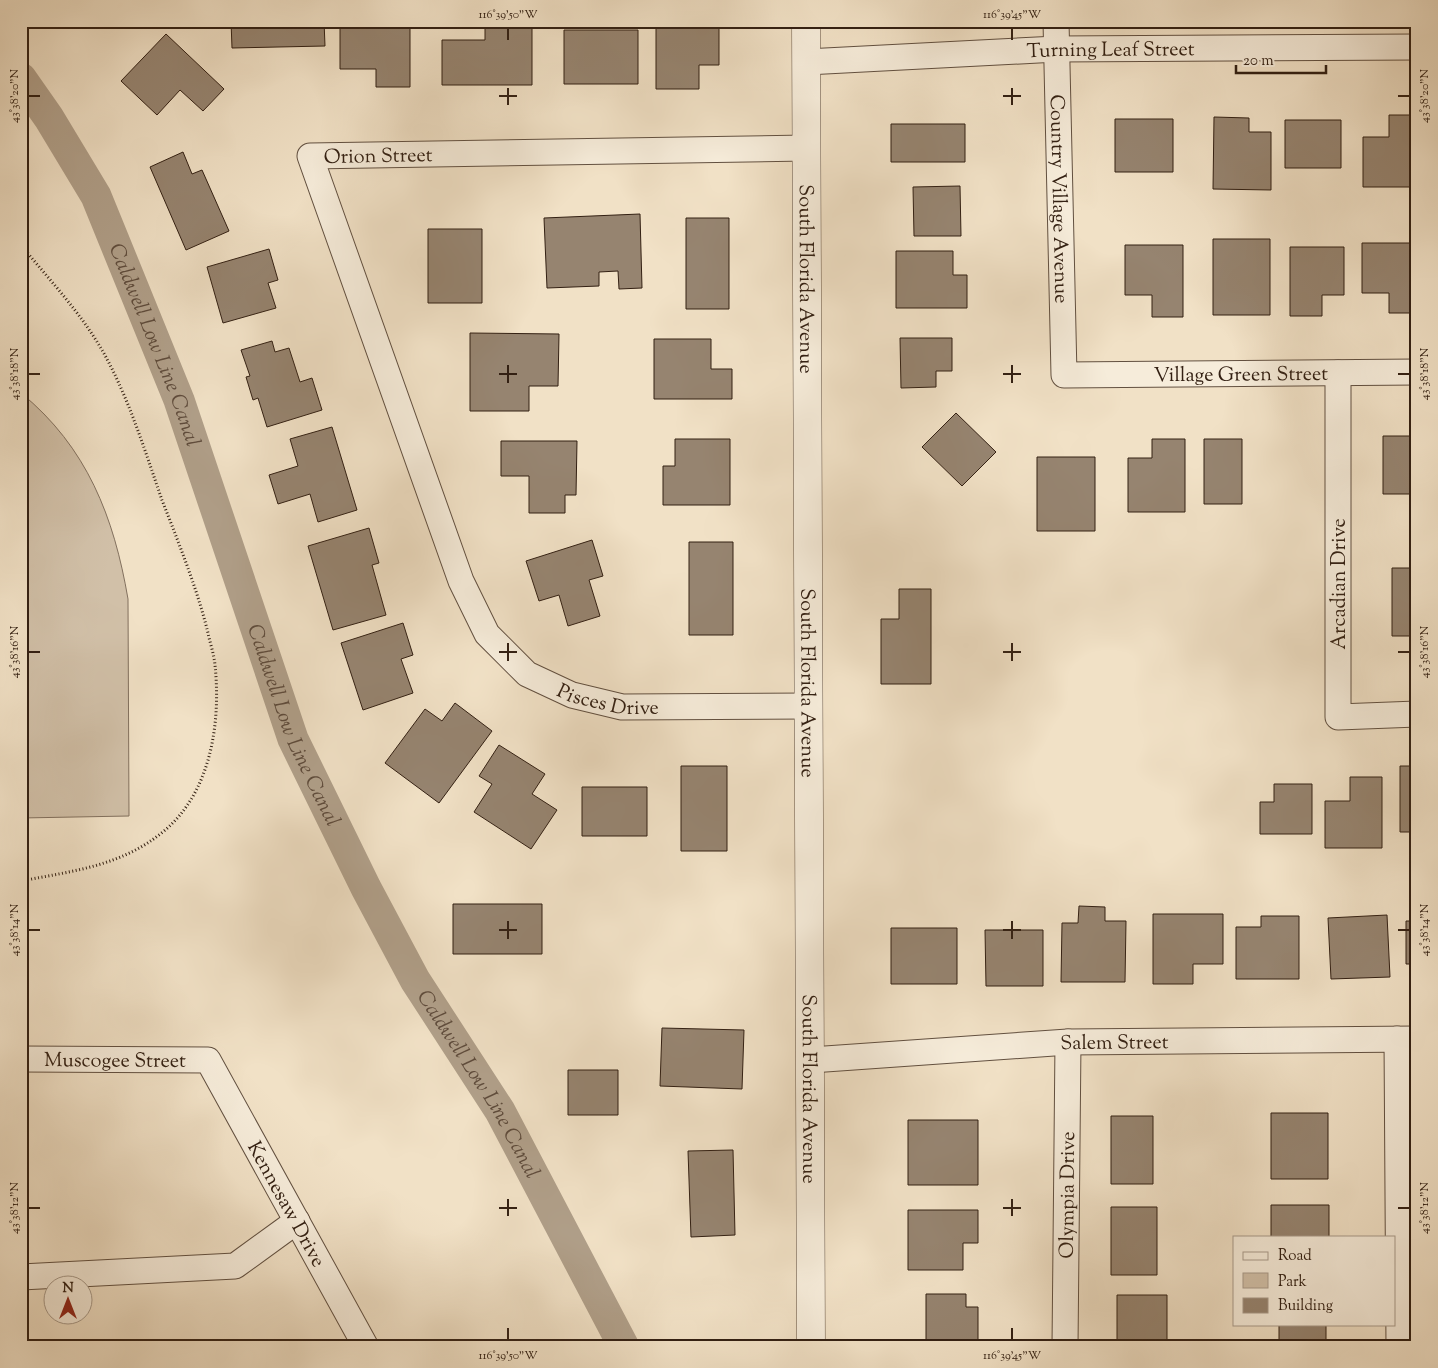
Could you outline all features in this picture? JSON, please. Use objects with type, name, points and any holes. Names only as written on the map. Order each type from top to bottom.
[{"type":"street","name":"South Florida Avenue","points":[[806,21],[811,1347]]},
{"type":"street","name":"Country Village Avenue","points":[[1056,21],[1064,375]]},
{"type":"street","name":"Turning Leaf Street","points":[[806,62],[1057,49],[1417,47]]},
{"type":"street","name":"Orion Street","points":[[461,581],[310,156],[806,148]]},
{"type":"street","name":"Village Green Street","points":[[1064,375],[1417,372]]},
{"type":"street","name":"Arcadian Drive","points":[[1338,373],[1338,717],[1417,714]]},
{"type":"street","name":"Pisces Drive","points":[[461,581],[487,634],[527,674],[572,695],[622,707],[809,706]]},
{"type":"street","name":"Salem Street","points":[[811,1060],[1068,1042],[1407,1039]]},
{"type":"street","points":[[1399,1347],[1407,1039]]},
{"type":"street","name":"Olympia Drive","points":[[1066,1347],[1068,1042]]},
{"type":"street","name":"Muscogee Street","points":[[21,1059],[208,1060]]},
{"type":"street","name":"Kennesaw Drive","points":[[208,1060],[366,1347]]},
{"type":"street","points":[[21,1277],[235,1266],[298,1222]]},
{"type":"path","points":[[21,245],[85,323],[108,361],[136,426],[200,604],[215,664],[215,724],[208,764],[190,801],[164,831],[122,859],[82,870],[21,881]]},
{"type":"green space","points":[[21,393],[64,436],[80,460],[94,486],[115,540],[128,599],[129,816],[21,818]]},
{"type":"building","points":[[231,21],[324,21],[325,46],[232,48]]},
{"type":"building","points":[[485,21],[532,21],[532,85],[442,85],[442,40],[485,40]]},
{"type":"building","points":[[656,21],[719,21],[719,65],[699,65],[699,89],[656,89]]},
{"type":"building","points":[[340,24],[410,24],[410,87],[376,87],[376,69],[340,69]]},
{"type":"building","points":[[564,30],[638,30],[638,84],[564,84]]},
{"type":"building","points":[[166,34],[224,89],[203,111],[180,90],[157,115],[121,81]]},
{"type":"building","points":[[1389,115],[1417,115],[1417,187],[1363,187],[1363,137],[1389,137]]},
{"type":"building","points":[[1214,117],[1249,118],[1249,132],[1271,132],[1271,190],[1213,189]]},
{"type":"building","points":[[1115,119],[1173,119],[1173,172],[1115,172]]},
{"type":"building","points":[[1285,120],[1341,120],[1341,168],[1285,168]]},
{"type":"building","points":[[891,124],[965,124],[965,162],[891,162]]},
{"type":"building","points":[[183,152],[192,174],[202,170],[229,231],[186,250],[150,167]]},
{"type":"building","points":[[960,186],[961,236],[914,236],[913,187]]},
{"type":"building","points":[[640,214],[642,288],[619,289],[618,271],[599,272],[599,286],[547,288],[544,218]]},
{"type":"building","points":[[686,218],[729,218],[729,309],[686,309]]},
{"type":"building","points":[[428,229],[482,229],[482,303],[428,303]]},
{"type":"building","points":[[1213,239],[1270,239],[1270,315],[1213,315]]},
{"type":"building","points":[[1362,243],[1417,243],[1417,313],[1389,313],[1389,293],[1362,293]]},
{"type":"building","points":[[1125,245],[1183,245],[1183,317],[1152,317],[1152,295],[1125,295]]},
{"type":"building","points":[[1290,247],[1344,247],[1344,295],[1322,295],[1322,316],[1290,316]]},
{"type":"building","points":[[269,249],[278,280],[268,283],[276,308],[223,323],[207,267]]},
{"type":"building","points":[[896,251],[953,251],[953,275],[967,275],[967,308],[896,308]]},
{"type":"building","points":[[470,333],[559,334],[558,386],[529,386],[529,411],[470,411]]},
{"type":"building","points":[[900,338],[952,338],[952,371],[936,371],[936,387],[901,388]]},
{"type":"building","points":[[654,339],[711,339],[711,369],[732,369],[732,399],[654,399]]},
{"type":"building","points":[[272,341],[275,352],[289,348],[300,382],[312,378],[322,410],[267,427],[258,398],[253,400],[246,377],[250,376],[241,350]]},
{"type":"building","points":[[956,413],[996,452],[962,486],[922,447]]},
{"type":"building","points":[[332,427],[357,510],[318,522],[310,494],[278,504],[269,475],[298,466],[290,439]]},
{"type":"building","points":[[1383,436],[1417,436],[1417,494],[1383,494]]},
{"type":"building","points":[[675,439],[730,439],[730,505],[663,505],[663,466],[675,466]]},
{"type":"building","points":[[1152,439],[1185,439],[1185,512],[1128,512],[1128,458],[1152,458]]},
{"type":"building","points":[[1204,439],[1242,439],[1242,504],[1204,504]]},
{"type":"building","points":[[501,441],[577,441],[576,495],[565,495],[565,513],[529,513],[529,476],[501,476]]},
{"type":"building","points":[[1037,457],[1095,457],[1095,531],[1037,531]]},
{"type":"building","points":[[369,528],[379,563],[372,565],[386,615],[333,630],[308,546]]},
{"type":"building","points":[[592,540],[603,576],[589,580],[600,616],[568,626],[559,595],[539,601],[526,561]]},
{"type":"building","points":[[689,542],[733,542],[733,635],[689,635]]},
{"type":"building","points":[[1392,568],[1417,568],[1417,636],[1392,636]]},
{"type":"building","points":[[899,589],[931,589],[931,684],[881,684],[881,619],[899,619]]},
{"type":"building","points":[[403,623],[413,655],[401,659],[413,693],[363,710],[341,643]]},
{"type":"building","points":[[455,703],[492,731],[439,803],[385,763],[425,709],[442,721]]},
{"type":"building","points":[[499,745],[545,774],[532,794],[557,810],[531,849],[474,812],[492,784],[479,776]]},
{"type":"building","points":[[681,766],[727,766],[727,851],[681,851]]},
{"type":"building","points":[[1400,766],[1417,766],[1417,832],[1400,832]]},
{"type":"building","points":[[1350,777],[1382,777],[1382,848],[1325,848],[1325,801],[1350,801]]},
{"type":"building","points":[[1274,784],[1312,784],[1312,834],[1260,834],[1260,802],[1274,802]]},
{"type":"building","points":[[582,787],[647,787],[647,836],[582,836]]},
{"type":"building","points":[[453,904],[542,904],[542,954],[453,954]]},
{"type":"building","points":[[1079,906],[1105,907],[1105,921],[1126,921],[1125,982],[1061,982],[1062,923],[1078,923]]},
{"type":"building","points":[[1153,914],[1223,914],[1223,964],[1193,964],[1193,984],[1153,984]]},
{"type":"building","points":[[1387,915],[1390,977],[1331,979],[1328,918]]},
{"type":"building","points":[[1261,916],[1299,916],[1299,979],[1236,979],[1236,927],[1261,927]]},
{"type":"building","points":[[1406,921],[1417,921],[1417,964],[1406,964]]},
{"type":"building","points":[[891,928],[957,928],[957,984],[891,984]]},
{"type":"building","points":[[985,930],[1043,930],[1043,986],[986,986]]},
{"type":"building","points":[[662,1028],[744,1030],[742,1089],[660,1086]]},
{"type":"building","points":[[568,1070],[618,1070],[618,1115],[568,1115]]},
{"type":"building","points":[[1271,1113],[1328,1113],[1328,1179],[1271,1179]]},
{"type":"building","points":[[1111,1116],[1153,1116],[1153,1184],[1111,1184]]},
{"type":"building","points":[[908,1120],[978,1120],[978,1185],[908,1185]]},
{"type":"building","points":[[733,1150],[735,1235],[691,1237],[688,1151]]},
{"type":"building","points":[[1271,1205],[1329,1205],[1329,1236],[1271,1236]]},
{"type":"building","points":[[1111,1207],[1157,1207],[1157,1275],[1111,1275]]},
{"type":"building","points":[[908,1210],[978,1210],[978,1243],[963,1243],[963,1270],[908,1270]]},
{"type":"building","points":[[926,1294],[966,1294],[966,1307],[978,1307],[978,1347],[926,1347]]},
{"type":"building","points":[[1117,1295],[1167,1295],[1167,1347],[1117,1347]]},
{"type":"building","points":[[1279,1326],[1326,1326],[1326,1347],[1279,1347]]},
{"type":"waterway","name":"Caldwell Low Line Canal","points":[[21,78],[49,118],[96,196],[179,400],[293,739],[366,888],[415,980],[500,1111],[624,1347]]}]
